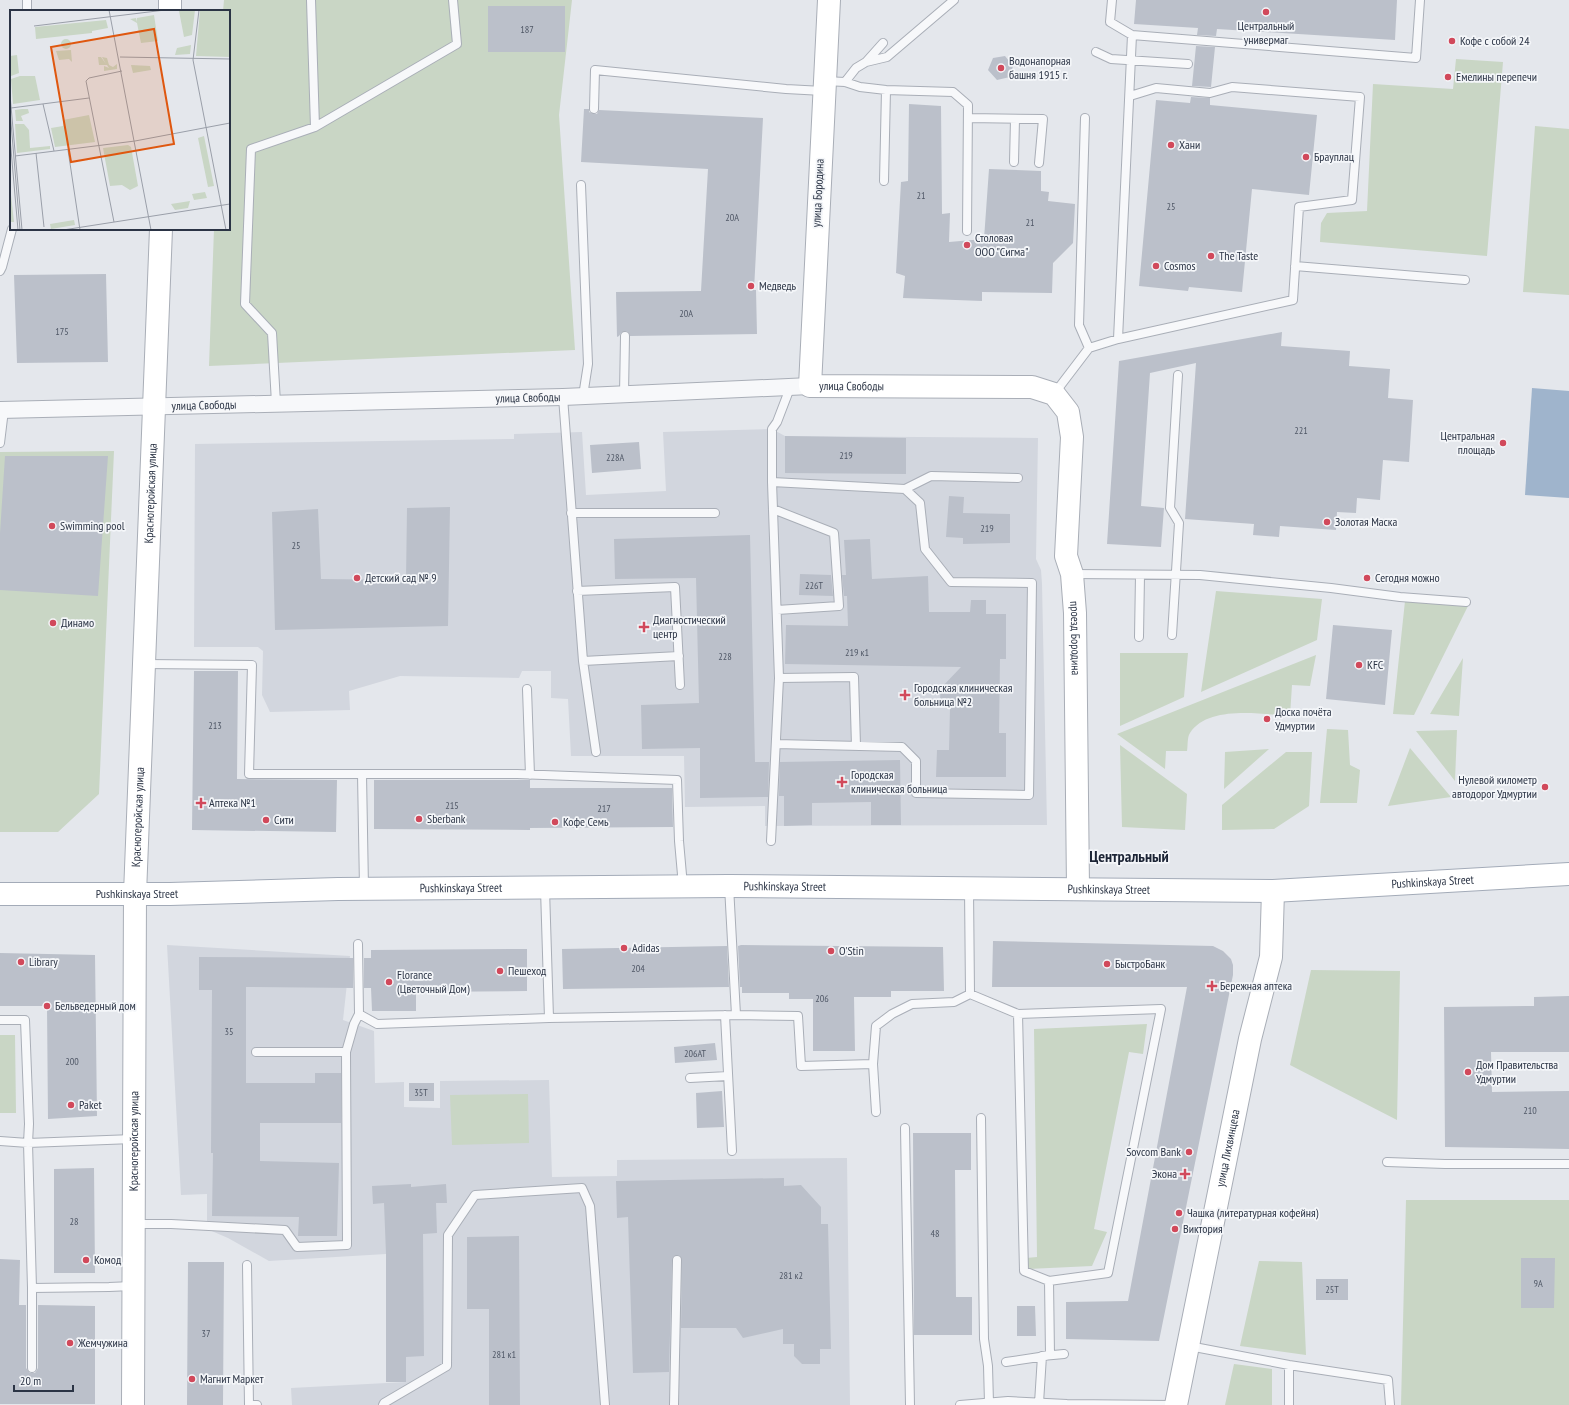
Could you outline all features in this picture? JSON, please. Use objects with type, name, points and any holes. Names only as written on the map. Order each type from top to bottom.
[{"type":"street","name":"улица Бородина","points":[[800,387],[831,84],[829,0]]},
{"type":"street","name":"Красногеройская улица","points":[[133,1405],[135,894],[161,230]]},
{"type":"street","name":"улица Свободы","points":[[2,410],[583,396],[800,387],[1032,387],[1054,394]]},
{"type":"street","name":"проезд Бородина","points":[[1054,394],[1068,412],[1072,437],[1066,556],[1072,574],[1075,613],[1078,888]]},
{"type":"street","name":"Pushkinskaya Street","points":[[0,894],[135,894],[364,889],[683,886],[1078,888],[1125,890],[1273,891],[1569,874]]},
{"type":"street","name":"улица Лихвинцева","points":[[1176,1405],[1250,1040],[1271,957],[1273,891]]},
{"type":"lane","points":[[311,0],[315,127]]},
{"type":"lane","points":[[276,403],[272,333],[245,304],[252,149],[315,127],[457,44],[453,0]]},
{"type":"lane","points":[[866,62],[887,57],[954,0]]},
{"type":"lane","points":[[1112,0],[1110,22],[1132,35],[1416,58],[1420,0]]},
{"type":"lane","points":[[1118,339],[1130,96],[1128,90],[1132,35]]},
{"type":"lane","points":[[831,84],[866,62],[883,43]]},
{"type":"lane","points":[[1096,52],[1111,59],[1188,64]]},
{"type":"lane","points":[[594,109],[595,70],[786,89],[831,84],[886,90],[953,92],[968,106],[967,231]]},
{"type":"lane","points":[[1054,394],[1089,348],[1118,339],[1293,300],[1298,207],[1352,200],[1360,97],[1232,87],[1210,93],[1156,88],[1130,96]]},
{"type":"lane","points":[[884,182],[886,90]]},
{"type":"lane","points":[[968,118],[1043,119],[1039,163]]},
{"type":"lane","points":[[1085,118],[1079,325],[1089,348]]},
{"type":"lane","points":[[1014,162],[1015,119]]},
{"type":"lane","points":[[581,185],[588,364],[583,396]]},
{"type":"lane","points":[[0,271],[12,230]]},
{"type":"lane","points":[[1295,266],[1465,280]]},
{"type":"lane","points":[[624,394],[625,336]]},
{"type":"lane","points":[[1172,635],[1179,523],[1170,508],[1178,375]]},
{"type":"lane","points":[[771,841],[779,678],[772,482],[772,429],[800,387]]},
{"type":"lane","points":[[563,396],[583,661],[596,752]]},
{"type":"lane","points":[[0,443],[2,410]]},
{"type":"lane","points":[[772,482],[905,489],[931,476],[1018,478]]},
{"type":"lane","points":[[776,744],[902,747],[916,761],[916,793],[1028,795],[1032,584],[951,582],[925,549],[920,503],[905,489]]},
{"type":"lane","points":[[773,509],[834,533],[838,606],[777,610]]},
{"type":"lane","points":[[571,513],[715,513]]},
{"type":"lane","points":[[1072,574],[1208,575],[1400,597],[1466,602]]},
{"type":"lane","points":[[1139,637],[1140,574]]},
{"type":"lane","points":[[577,591],[675,587],[680,685]]},
{"type":"lane","points":[[583,661],[679,656]]},
{"type":"lane","points":[[144,664],[252,665],[249,774],[530,775],[677,780],[683,886]]},
{"type":"lane","points":[[779,678],[854,677],[856,746]]},
{"type":"lane","points":[[527,689],[530,775]]},
{"type":"lane","points":[[362,774],[364,889]]},
{"type":"lane","points":[[729,886],[736,1016]]},
{"type":"lane","points":[[545,888],[549,1018]]},
{"type":"lane","points":[[969,888],[970,994]]},
{"type":"lane","points":[[134,1224],[171,1224],[285,1230],[297,1247],[347,1245],[346,1052],[354,1024],[359,1014],[358,944]]},
{"type":"lane","points":[[876,1112],[873,1064],[876,1026],[892,1014],[912,1004],[954,1002],[970,994],[1018,1014],[1161,1009],[1108,1274],[1050,1281],[1024,1271],[1018,1014]]},
{"type":"lane","points":[[359,1014],[377,1024],[549,1018],[798,1016],[801,1066],[873,1064]]},
{"type":"lane","points":[[725,1016],[732,1151]]},
{"type":"lane","points":[[0,1020],[25,1020],[29,1124],[28,1144],[32,1288],[32,1368]]},
{"type":"lane","points":[[256,1052],[346,1052]]},
{"type":"lane","points":[[690,1078],[728,1076]]},
{"type":"lane","points":[[981,1118],[984,1339],[988,1366],[989,1403]]},
{"type":"lane","points":[[905,1128],[910,1405]]},
{"type":"lane","points":[[0,1141],[28,1144],[134,1139]]},
{"type":"lane","points":[[1387,1162],[1445,1164],[1569,1164]]},
{"type":"lane","points":[[383,1405],[447,1366],[448,1235],[475,1195],[582,1188],[590,1206],[605,1405]]},
{"type":"lane","points":[[674,1405],[677,1260]]},
{"type":"lane","points":[[247,1265],[249,1405],[257,1405]]},
{"type":"lane","points":[[1006,1362],[1050,1355],[1050,1281]]},
{"type":"lane","points":[[32,1288],[133,1286]]},
{"type":"lane","points":[[1187,1345],[1289,1365],[1388,1380],[1390,1405]]},
{"type":"lane","points":[[1042,1356],[1064,1354]]},
{"type":"lane","points":[[1039,1403],[1042,1356]]},
{"type":"lane","points":[[1289,1365],[1289,1405]]},
{"type":"lane","points":[[960,1405],[1008,1401],[1067,1404],[1171,1405]]},
{"type":"shaded area","points":[[772,429],[785,436],[1038,438],[1036,559],[1041,570],[1042,584],[1047,825],[765,826],[765,806],[685,807],[684,756],[571,756],[568,699],[551,698],[551,671],[522,671],[519,678],[400,676],[349,691],[350,710],[270,712],[262,695],[263,651],[258,647],[194,647],[195,444],[514,439],[514,434],[582,432],[586,495],[666,491],[663,432]]},
{"type":"shaded area","points":[[167,945],[350,956],[343,1020],[374,1031],[375,1083],[404,1082],[404,1107],[440,1108],[440,1081],[549,1080],[552,1177],[617,1176],[617,1160],[847,1158],[850,1405],[292,1405],[291,1388],[406,1382],[406,1357],[386,1254],[269,1261],[228,1238],[207,1229],[207,1194],[181,1195]]},
{"type":"green space","points":[[224,0],[572,0],[559,115],[575,350],[209,366],[214,230],[230,230],[230,10],[223,10]]},
{"type":"green space","points":[[1456,59],[1503,62],[1487,256],[1320,242],[1321,223],[1327,213],[1367,211],[1373,84],[1453,89]]},
{"type":"green space","points":[[1535,126],[1569,129],[1569,295],[1523,292]]},
{"type":"green space","name":"Динамо","points":[[114,451],[99,794],[58,832],[0,832],[0,452]]},
{"type":"green space","points":[[1216,591],[1322,599],[1317,640],[1201,692]]},
{"type":"green space","points":[[1405,601],[1468,606],[1414,715],[1393,714]]},
{"type":"green space","points":[[1120,653],[1188,653],[1184,697],[1120,726]]},
{"type":"green space","points":[[1316,655],[1310,686],[1292,685],[1290,716],[1236,713],[1209,718],[1198,724],[1190,733],[1187,751],[1166,751],[1165,769],[1117,734]]},
{"type":"green space","points":[[1463,658],[1459,716],[1430,714]]},
{"type":"green space","points":[[1327,729],[1348,730],[1350,765],[1360,770],[1357,803],[1320,803]]},
{"type":"green space","points":[[1457,730],[1455,781],[1416,731]]},
{"type":"green space","points":[[1120,745],[1187,794],[1185,830],[1122,827]]},
{"type":"green space","points":[[1410,748],[1451,797],[1388,806]]},
{"type":"green space","points":[[1269,749],[1224,789],[1225,752]]},
{"type":"green space","points":[[1286,752],[1312,752],[1309,806],[1274,829],[1222,830],[1222,805]]},
{"type":"green space","points":[[1311,970],[1400,971],[1397,1120],[1290,1065]]},
{"type":"green space","points":[[1147,1024],[1143,1054],[1129,1052],[1094,1229],[1107,1232],[1092,1266],[1028,1269],[1026,1258],[1037,1257],[1034,1029]]},
{"type":"green space","points":[[0,1035],[15,1035],[16,1113],[0,1113]]},
{"type":"green space","points":[[528,1094],[529,1143],[452,1145],[450,1095]]},
{"type":"green space","points":[[1406,1200],[1569,1200],[1569,1405],[1401,1405]]},
{"type":"green space","points":[[1259,1261],[1302,1262],[1306,1355],[1240,1346]]},
{"type":"green space","points":[[1234,1364],[1272,1369],[1272,1405],[1225,1405]]},
{"type":"water","points":[[1532,388],[1569,391],[1569,498],[1525,495]]},
{"type":"building","name":"Центральный универмаг","points":[[1136,0],[1397,0],[1395,40],[1217,29],[1216,36],[1197,35],[1198,28],[1134,24]]},
{"type":"building","points":[[488,6],[565,6],[565,52],[488,52]]},
{"type":"building","points":[[1196,46],[1215,47],[1211,87],[1192,86]]},
{"type":"building","name":"Водонапорная башня 1915 г.","points":[[1005,56],[1013,66],[1010,77],[997,80],[988,70],[993,58]]},
{"type":"building","points":[[1191,97],[1210,98],[1210,105],[1317,115],[1309,195],[1252,189],[1242,292],[1189,287],[1188,291],[1139,286],[1156,100],[1190,103]]},
{"type":"building","points":[[909,104],[941,106],[942,214],[950,213],[949,242],[984,239],[989,169],[1041,171],[1041,191],[1049,192],[1048,201],[1075,204],[1073,243],[1053,263],[1052,293],[982,292],[982,301],[903,298],[905,276],[896,273],[901,182],[908,181]]},
{"type":"building","points":[[584,109],[589,109],[589,112],[593,114],[597,114],[599,110],[763,118],[754,290],[756,290],[757,334],[630,336],[628,332],[625,331],[617,337],[616,292],[701,291],[708,169],[581,162]]},
{"type":"building","points":[[106,274],[108,362],[17,363],[14,275]]},
{"type":"building","points":[[1282,332],[1281,346],[1350,351],[1349,366],[1390,369],[1388,398],[1413,400],[1409,462],[1383,460],[1380,500],[1357,498],[1356,513],[1337,512],[1336,530],[1280,526],[1279,537],[1253,535],[1254,524],[1185,519],[1196,363],[1150,373],[1141,506],[1164,508],[1161,547],[1107,544],[1119,361]]},
{"type":"building","points":[[785,436],[906,438],[906,474],[785,473]]},
{"type":"building","points":[[639,442],[641,469],[592,473],[590,445]]},
{"type":"building","name":"Swimming pool","points":[[5,456],[108,456],[98,596],[0,590],[0,533]]},
{"type":"building","points":[[949,496],[964,497],[963,513],[1010,514],[1010,543],[963,544],[963,538],[946,537]]},
{"type":"building","name":"Детский сад № 9","points":[[450,507],[448,626],[275,630],[272,512],[318,509],[321,579],[406,580],[407,508]]},
{"type":"building","points":[[750,535],[755,762],[769,762],[768,797],[700,798],[700,748],[642,749],[641,705],[699,703],[696,578],[615,579],[614,539]]},
{"type":"building","points":[[870,539],[872,579],[928,576],[929,612],[970,612],[971,600],[986,600],[986,614],[1006,614],[1006,659],[1000,659],[999,733],[1006,733],[1006,777],[936,777],[937,750],[949,750],[950,708],[944,705],[940,699],[941,688],[961,667],[785,664],[786,625],[848,626],[847,596],[844,596],[842,575],[846,575],[844,540]]},
{"type":"building","points":[[800,574],[831,575],[833,596],[799,595]]},
{"type":"building","name":"KFC","points":[[1333,625],[1392,630],[1385,705],[1326,699]]},
{"type":"building","points":[[194,671],[238,671],[237,779],[337,780],[336,832],[192,830]]},
{"type":"building","name":"Городская клиническая больница","points":[[900,760],[901,825],[871,825],[871,802],[812,803],[812,825],[784,826],[784,796],[779,796],[780,762]]},
{"type":"building","points":[[374,780],[530,780],[530,788],[672,788],[673,827],[530,828],[530,830],[374,829]]},
{"type":"building","points":[[993,941],[1213,946],[1223,951],[1231,959],[1233,965],[1233,975],[1159,1341],[1066,1339],[1066,1302],[1128,1301],[1187,987],[992,987]]},
{"type":"building","points":[[727,946],[729,987],[563,989],[562,949]]},
{"type":"building","points":[[738,946],[943,947],[944,991],[891,991],[891,997],[854,997],[855,1051],[813,1051],[813,999],[789,999],[789,993],[742,993],[742,987],[740,987]]},
{"type":"building","points":[[527,949],[527,991],[416,992],[416,1011],[372,1011],[371,988],[364,988],[364,958],[371,958],[371,950]]},
{"type":"building","points":[[0,953],[95,955],[97,1116],[48,1119],[47,1006],[0,1006]]},
{"type":"building","points":[[199,957],[353,958],[353,988],[246,987],[246,1083],[315,1083],[315,1073],[341,1073],[341,1123],[260,1123],[260,1161],[339,1163],[337,1236],[298,1236],[299,1217],[212,1216],[212,990],[199,990]]},
{"type":"building","name":"Дом Правительства Удмуртии","points":[[1569,996],[1569,1052],[1491,1052],[1492,1092],[1569,1091],[1569,1149],[1445,1147],[1444,1007],[1534,1006],[1534,997]]},
{"type":"building","points":[[715,1043],[717,1060],[675,1063],[674,1047]]},
{"type":"building","points":[[409,1083],[434,1083],[434,1101],[409,1101]]},
{"type":"building","points":[[722,1091],[724,1127],[697,1128],[696,1093]]},
{"type":"building","points":[[913,1133],[971,1133],[971,1170],[955,1170],[956,1297],[972,1297],[972,1335],[914,1335]]},
{"type":"building","points":[[94,1168],[95,1273],[54,1273],[54,1169]]},
{"type":"building","points":[[784,1178],[784,1186],[801,1185],[821,1207],[821,1224],[828,1224],[831,1349],[820,1349],[820,1364],[802,1364],[794,1356],[794,1344],[783,1344],[783,1329],[743,1338],[736,1328],[681,1328],[682,1260],[680,1256],[677,1255],[673,1257],[672,1260],[669,1372],[633,1373],[628,1217],[617,1218],[616,1181]]},
{"type":"building","points":[[411,1184],[411,1187],[446,1184],[447,1203],[436,1203],[437,1233],[423,1234],[424,1356],[406,1357],[406,1382],[386,1382],[386,1254],[384,1203],[373,1204],[372,1186]]},
{"type":"building","points":[[519,1236],[520,1405],[489,1405],[489,1309],[467,1309],[467,1237]]},
{"type":"building","points":[[1521,1258],[1555,1258],[1554,1308],[1521,1308]]},
{"type":"building","name":"Жемчужина","points":[[0,1259],[20,1260],[19,1305],[26,1305],[26,1368],[30,1373],[35,1373],[38,1368],[38,1305],[95,1306],[95,1404],[0,1404]]},
{"type":"building","points":[[188,1262],[224,1262],[223,1405],[187,1405]]},
{"type":"building","points":[[1316,1279],[1348,1279],[1348,1300],[1316,1300]]},
{"type":"building","points":[[1017,1306],[1035,1306],[1036,1336],[1017,1336]]},
{"type":"place","name":"Центральный универмаг","points":[[1266,12]]},
{"type":"place","name":"Кофе с собой 24","points":[[1452,41]]},
{"type":"place","name":"Водонапорная башня 1915 г.","points":[[1001,68]]},
{"type":"place","name":"Емелины перепечи","points":[[1448,77]]},
{"type":"place","name":"Хани","points":[[1171,145]]},
{"type":"place","name":"Брауплац","points":[[1306,157]]},
{"type":"place","name":"Столовая ООО \"Сигма\"","points":[[967,245]]},
{"type":"place","name":"The Taste","points":[[1211,256]]},
{"type":"place","name":"Cosmos","points":[[1156,266]]},
{"type":"place","name":"Медведь","points":[[751,286]]},
{"type":"place","name":"Центральная площадь","points":[[1503,443]]},
{"type":"place","name":"Золотая Маска","points":[[1327,522]]},
{"type":"place","name":"Swimming pool","points":[[52,526]]},
{"type":"place","name":"Детский сад № 9","points":[[357,578]]},
{"type":"place","name":"Сегодня можно","points":[[1367,578]]},
{"type":"place","name":"Динамо","points":[[53,623]]},
{"type":"place","name":"Диагностический центр","points":[[644,627]]},
{"type":"place","name":"KFC","points":[[1359,665]]},
{"type":"place","name":"Городская клиническая больница №2","points":[[905,695]]},
{"type":"place","name":"Доска почёта Удмуртии","points":[[1267,719]]},
{"type":"place","name":"Городская клиническая больница","points":[[842,782]]},
{"type":"place","name":"Нулевой километр автодорог Удмуртии","points":[[1545,787]]},
{"type":"place","name":"Аптека №1","points":[[201,803]]},
{"type":"place","name":"Sberbank","points":[[419,819]]},
{"type":"place","name":"Сити","points":[[266,820]]},
{"type":"place","name":"Кофе Семь","points":[[555,822]]},
{"type":"place","name":"Adidas","points":[[624,948]]},
{"type":"place","name":"O'Stin","points":[[831,951]]},
{"type":"place","name":"Library","points":[[21,962]]},
{"type":"place","name":"БыстроБанк","points":[[1107,964]]},
{"type":"place","name":"Пешеход","points":[[500,971]]},
{"type":"place","name":"Florance (Цветочный Дом)","points":[[389,982]]},
{"type":"place","name":"Бережная аптека","points":[[1212,986]]},
{"type":"place","name":"Бельведерный дом","points":[[47,1006]]},
{"type":"place","name":"Дом Правительства Удмуртии","points":[[1468,1072]]},
{"type":"place","name":"Paket","points":[[71,1105]]},
{"type":"place","name":"Sovcom Bank","points":[[1189,1152]]},
{"type":"place","name":"Экона","points":[[1185,1174]]},
{"type":"place","name":"Чашка (литературная кофейня)","points":[[1179,1213]]},
{"type":"place","name":"Виктория","points":[[1175,1229]]},
{"type":"place","name":"Комод","points":[[86,1260]]},
{"type":"place","name":"Жемчужина","points":[[70,1343]]},
{"type":"place","name":"Магнит Маркет","points":[[192,1379]]},
{"type":"district","name":"Центральный","points":[[1129,856]]}]
